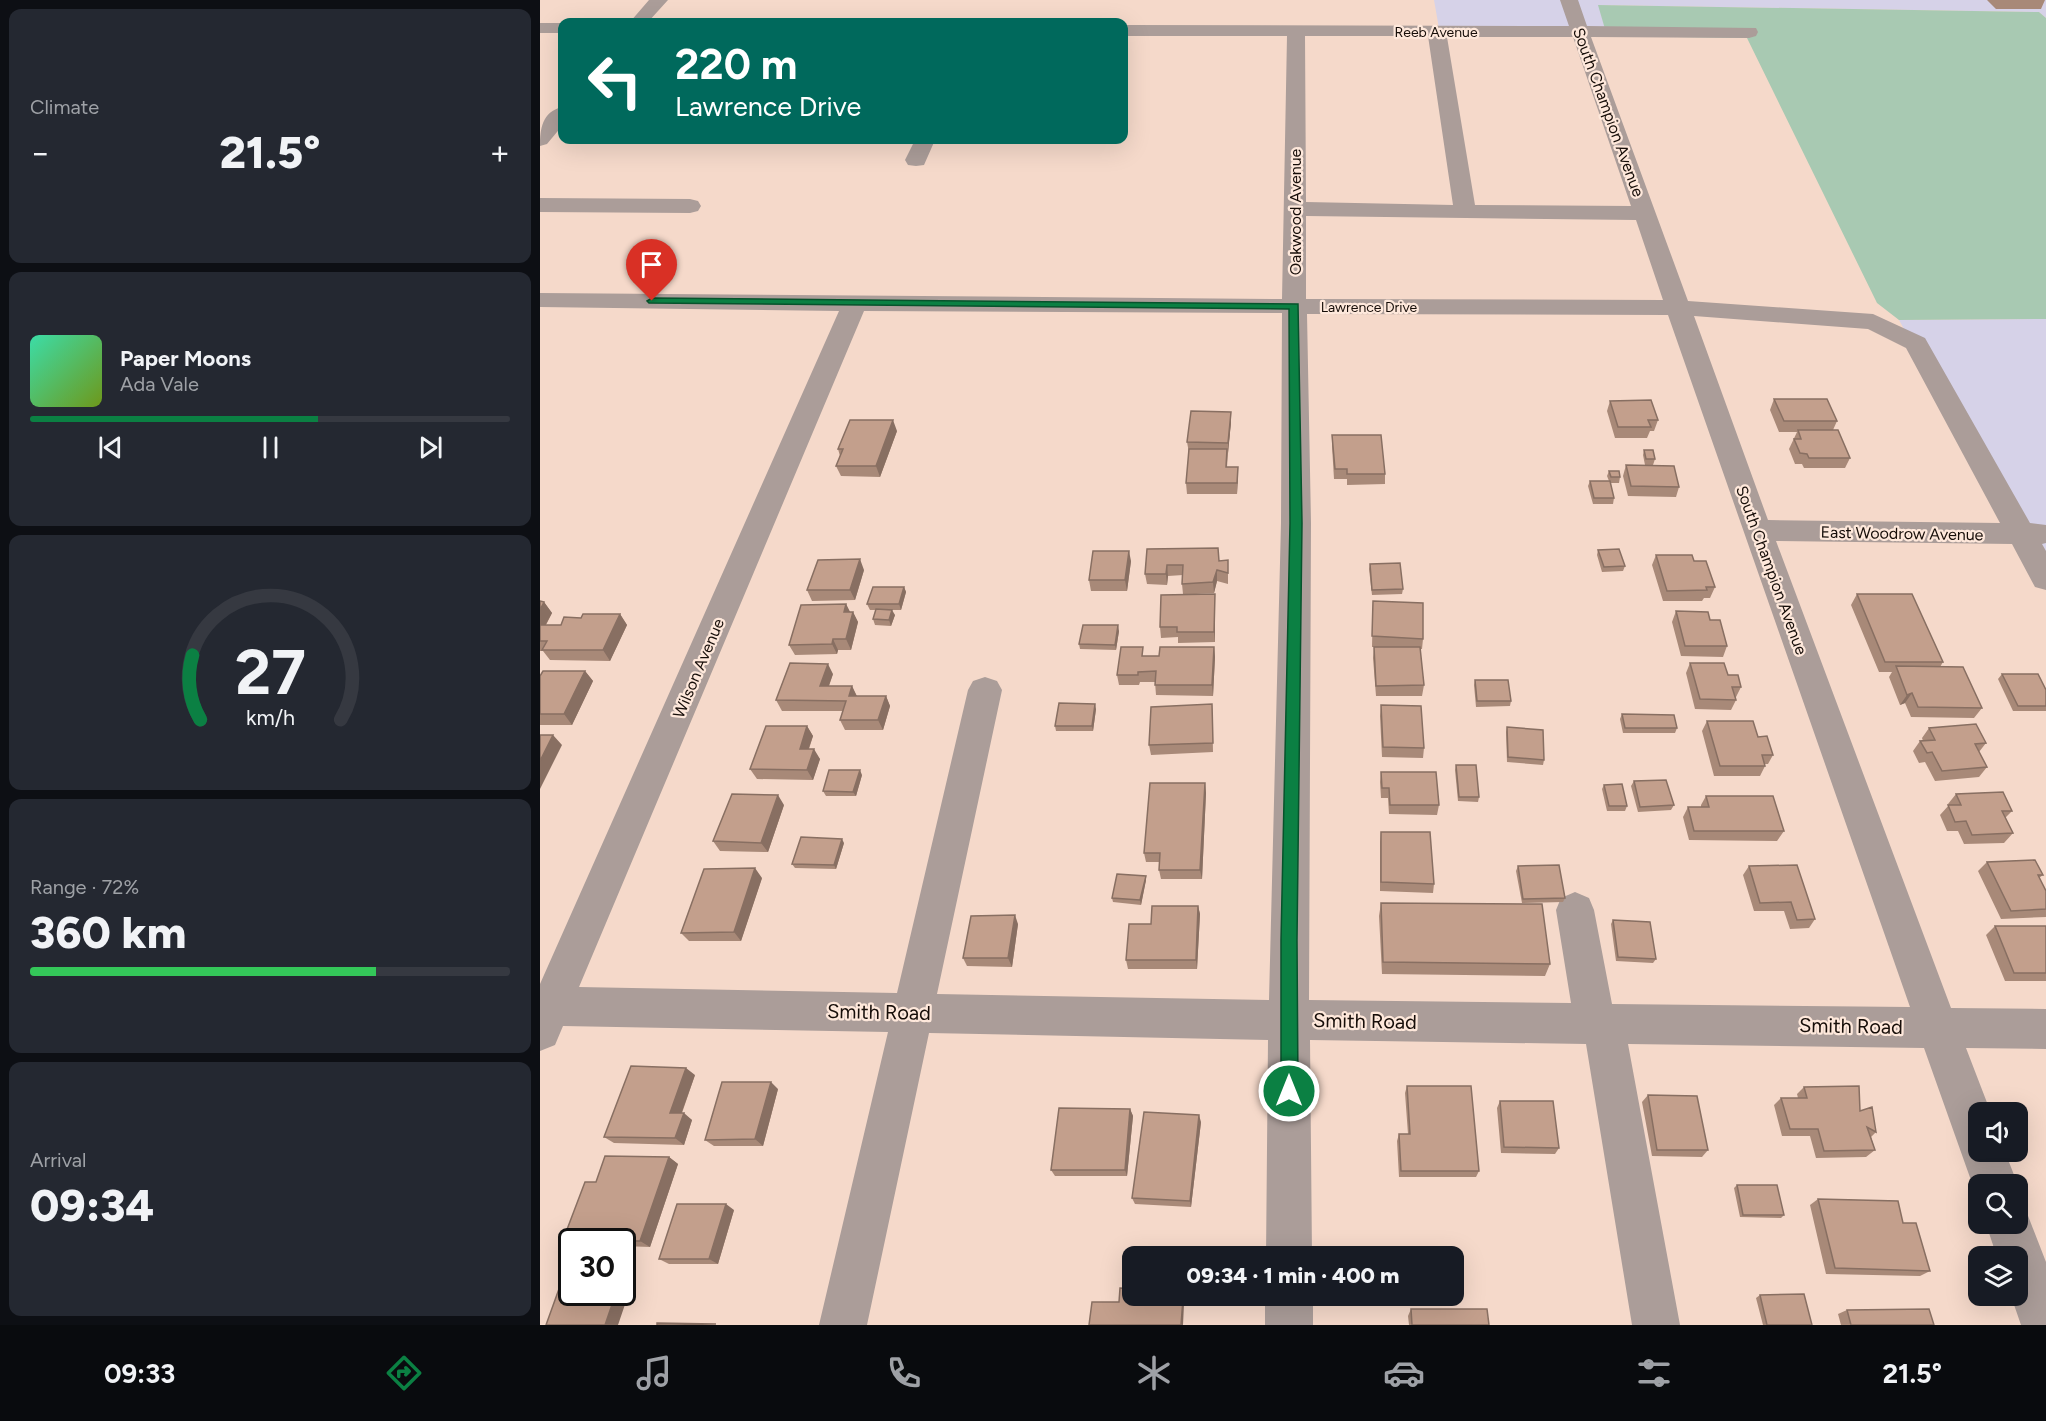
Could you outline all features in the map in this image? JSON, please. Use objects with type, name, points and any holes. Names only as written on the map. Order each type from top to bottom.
[{"type":"street","points":[[642,18],[658,0]]},
{"type":"street","name":"South Champion Avenue","points":[[1569,0],[1758,531],[1968,1110]]},
{"type":"street","points":[[540,28],[558,28]]},
{"type":"street","name":"Reeb Avenue","points":[[1128,30],[1749,33]]},
{"type":"street","name":"Oakwood Avenue","points":[[1289,1246],[1296,523],[1294,306],[1296,31]]},
{"type":"street","points":[[1437,32],[1465,212]]},
{"type":"street","points":[[540,140],[558,118]]},
{"type":"street","points":[[916,160],[923,144]]},
{"type":"street","points":[[540,205],[690,206]]},
{"type":"street","points":[[1295,209],[1646,213]]},
{"type":"street","name":"Lawrence Drive","points":[[540,300],[1680,308],[1873,322],[1916,343],[2034,534]]},
{"type":"street","name":"Wilson Avenue","points":[[544,1014],[855,304]]},
{"type":"street","name":"East Woodrow Avenue","points":[[1758,531],[2034,534]]},
{"type":"street","points":[[2034,534],[2046,579]]},
{"type":"street","points":[[843,1325],[985,690]]},
{"type":"street","points":[[1575,910],[1600,1023],[1656,1325]]},
{"type":"street","name":"Smith Road","points":[[544,1014],[914,1013],[2046,1029]]},
{"type":"street","points":[[2013,1234],[2045,1325]]},
{"type":"street","points":[[1289,1306],[1289,1325]]},
{"type":"shaded area","points":[[1434,0],[2046,0],[2046,18],[2039,12],[1599,5],[1607,36],[1440,34]]},
{"type":"shaded area","points":[[2046,319],[2046,582],[1899,320]]},
{"type":"green space","points":[[1598,5],[2039,12],[2046,18],[2046,319],[1899,320],[1877,303],[1747,38],[1607,36]]},
{"type":"building","points":[[1774,399],[1827,399],[1837,421],[1784,421]]},
{"type":"building","points":[[1651,400],[1658,420],[1648,420],[1651,427],[1618,427],[1610,401]]},
{"type":"building","points":[[1191,411],[1231,412],[1228,443],[1187,442]]},
{"type":"building","points":[[850,420],[893,420],[876,466],[836,466],[843,449],[838,449]]},
{"type":"building","points":[[1798,430],[1838,430],[1850,458],[1809,458],[1807,454],[1800,453],[1794,439],[1801,439]]},
{"type":"building","points":[[1332,435],[1381,435],[1385,474],[1347,474],[1347,469],[1335,469]]},
{"type":"building","points":[[1189,449],[1227,449],[1226,467],[1238,467],[1237,483],[1186,483]]},
{"type":"building","points":[[1644,450],[1653,450],[1655,459],[1646,459]]},
{"type":"building","points":[[1626,465],[1674,466],[1679,487],[1631,486]]},
{"type":"building","points":[[1609,471],[1619,471],[1620,477],[1611,477]]},
{"type":"building","points":[[1590,481],[1610,481],[1614,498],[1594,498]]},
{"type":"building","points":[[1218,548],[1219,561],[1228,560],[1228,573],[1217,570],[1213,582],[1182,584],[1183,565],[1167,565],[1166,574],[1145,574],[1147,549]]},
{"type":"building","points":[[1619,549],[1625,566],[1604,567],[1598,550]]},
{"type":"building","points":[[1093,551],[1129,551],[1125,580],[1089,580]]},
{"type":"building","points":[[1656,555],[1692,555],[1694,561],[1706,561],[1715,587],[1706,587],[1707,590],[1667,591]]},
{"type":"building","points":[[860,559],[850,590],[807,590],[818,560]]},
{"type":"building","points":[[1400,563],[1403,589],[1372,590],[1370,564]]},
{"type":"building","points":[[873,587],[904,587],[899,604],[867,604]]},
{"type":"building","points":[[1215,594],[1214,632],[1177,632],[1177,627],[1160,627],[1161,595]]},
{"type":"building","points":[[1857,594],[1912,594],[1943,662],[1885,662]]},
{"type":"building","points":[[1373,601],[1423,603],[1423,639],[1372,636]]},
{"type":"building","points":[[846,604],[844,612],[853,612],[846,639],[833,639],[832,644],[789,645],[801,605]]},
{"type":"building","points":[[876,609],[892,610],[889,620],[873,619]]},
{"type":"building","points":[[1676,611],[1708,612],[1710,620],[1720,620],[1727,646],[1685,646]]},
{"type":"building","points":[[583,614],[620,614],[603,650],[542,650],[547,641],[540,641],[540,625],[561,625],[564,617],[581,618]]},
{"type":"building","points":[[1083,625],[1118,625],[1115,645],[1079,644]]},
{"type":"building","points":[[1121,647],[1143,647],[1142,656],[1159,656],[1160,647],[1214,647],[1212,685],[1155,685],[1156,671],[1138,672],[1138,675],[1117,675]]},
{"type":"building","points":[[1374,647],[1420,647],[1424,685],[1376,686]]},
{"type":"building","points":[[790,663],[828,664],[820,686],[852,686],[849,696],[886,696],[878,720],[840,720],[846,701],[776,700]]},
{"type":"building","points":[[1690,663],[1724,663],[1728,675],[1738,675],[1741,687],[1732,687],[1736,700],[1700,699]]},
{"type":"building","points":[[1896,666],[1963,667],[1982,708],[1918,707],[1912,693],[1907,695]]},
{"type":"building","points":[[543,671],[585,671],[564,714],[540,714],[540,676]]},
{"type":"building","points":[[2002,674],[2038,674],[2046,690],[2046,706],[2018,706]]},
{"type":"building","points":[[1475,680],[1508,680],[1511,701],[1477,701]]},
{"type":"building","points":[[1059,703],[1095,704],[1092,726],[1055,726]]},
{"type":"building","points":[[1212,704],[1213,743],[1149,745],[1151,707]]},
{"type":"building","points":[[1381,705],[1421,706],[1424,748],[1383,747]]},
{"type":"building","points":[[1622,714],[1674,715],[1677,728],[1625,728]]},
{"type":"building","points":[[1707,721],[1753,721],[1758,737],[1767,736],[1773,755],[1762,755],[1765,766],[1720,766]]},
{"type":"building","points":[[1976,724],[1986,743],[1975,744],[1987,767],[1942,771],[1932,752],[1927,753],[1920,741],[1935,740],[1929,728]]},
{"type":"building","points":[[766,726],[807,726],[800,749],[814,749],[807,770],[750,769]]},
{"type":"building","points":[[1507,727],[1543,730],[1544,760],[1508,757]]},
{"type":"building","points":[[540,735],[553,735],[540,761]]},
{"type":"building","points":[[1456,765],[1476,765],[1479,797],[1459,797]]},
{"type":"building","points":[[829,770],[860,770],[853,792],[823,791]]},
{"type":"building","points":[[1381,772],[1436,772],[1439,805],[1390,805],[1389,788],[1382,788]]},
{"type":"building","points":[[1666,780],[1674,805],[1640,807],[1634,781]]},
{"type":"building","points":[[1150,783],[1205,783],[1200,870],[1159,870],[1160,853],[1144,853]]},
{"type":"building","points":[[1622,784],[1627,806],[1609,806],[1604,785]]},
{"type":"building","points":[[2003,792],[2012,811],[2002,811],[2013,833],[1972,835],[1966,821],[1955,822],[1948,805],[1961,805],[1956,794]]},
{"type":"building","points":[[732,794],[778,795],[761,843],[713,841]]},
{"type":"building","points":[[1706,796],[1773,796],[1784,831],[1694,831],[1688,807],[1709,807]]},
{"type":"building","points":[[1381,832],[1430,832],[1434,884],[1381,882]]},
{"type":"building","points":[[801,837],[842,839],[834,865],[792,864]]},
{"type":"building","points":[[2035,860],[2043,875],[2038,875],[2046,891],[2046,909],[2011,911],[1987,862]]},
{"type":"building","points":[[1559,865],[1565,898],[1523,899],[1518,866]]},
{"type":"building","points":[[1797,865],[1815,919],[1797,920],[1791,902],[1760,903],[1749,866]]},
{"type":"building","points":[[755,868],[734,932],[681,933],[704,869]]},
{"type":"building","points":[[1117,874],[1146,876],[1140,900],[1112,898]]},
{"type":"building","points":[[1381,903],[1542,904],[1550,964],[1383,962]]},
{"type":"building","points":[[1152,906],[1198,906],[1196,960],[1126,960],[1129,924],[1151,924]]},
{"type":"building","points":[[1015,915],[1008,958],[963,958],[971,916]]},
{"type":"building","points":[[1613,920],[1650,922],[1656,959],[1618,957]]},
{"type":"building","points":[[1995,926],[2046,926],[2046,973],[2014,973]]},
{"type":"building","points":[[631,1066],[686,1068],[670,1113],[684,1113],[675,1138],[604,1137]]},
{"type":"building","points":[[722,1082],[771,1082],[755,1139],[705,1140]]},
{"type":"building","points":[[1407,1086],[1471,1086],[1479,1171],[1401,1171],[1399,1134],[1410,1134]]},
{"type":"building","points":[[1859,1086],[1860,1111],[1872,1107],[1876,1132],[1867,1127],[1875,1150],[1824,1151],[1818,1129],[1790,1129],[1781,1098],[1807,1098],[1804,1087]]},
{"type":"building","points":[[1648,1095],[1697,1096],[1708,1150],[1657,1150]]},
{"type":"building","points":[[1500,1101],[1553,1101],[1559,1148],[1504,1147]]},
{"type":"building","points":[[1059,1108],[1130,1109],[1125,1170],[1051,1170]]},
{"type":"building","points":[[1144,1112],[1199,1115],[1190,1201],[1132,1198]]},
{"type":"building","points":[[605,1156],[669,1157],[640,1241],[636,1241],[636,1228],[568,1228],[585,1182],[596,1182]]},
{"type":"building","points":[[1737,1185],[1777,1185],[1784,1215],[1743,1215]]},
{"type":"building","points":[[1818,1199],[1898,1201],[1903,1223],[1916,1223],[1930,1271],[1835,1268]]},
{"type":"building","points":[[677,1204],[726,1204],[709,1259],[659,1259]]},
{"type":"building","points":[[1120,1288],[1122,1288],[1122,1306],[1182,1306],[1181,1325],[1089,1325],[1092,1302],[1119,1302]]},
{"type":"building","points":[[558,1292],[558,1306],[612,1306],[605,1325],[546,1325]]},
{"type":"building","points":[[1804,1294],[1812,1325],[1767,1325],[1760,1295]]},
{"type":"building","points":[[1411,1309],[1487,1309],[1489,1325],[1412,1325]]},
{"type":"building","points":[[1929,1309],[1934,1325],[1851,1325],[1847,1310]]},
{"type":"building","points":[[657,1323],[716,1324],[657,1325]]},
{"type":"route","points":[[652,301],[1294,306],[1296,523],[1289,940],[1289,1091]]}]
